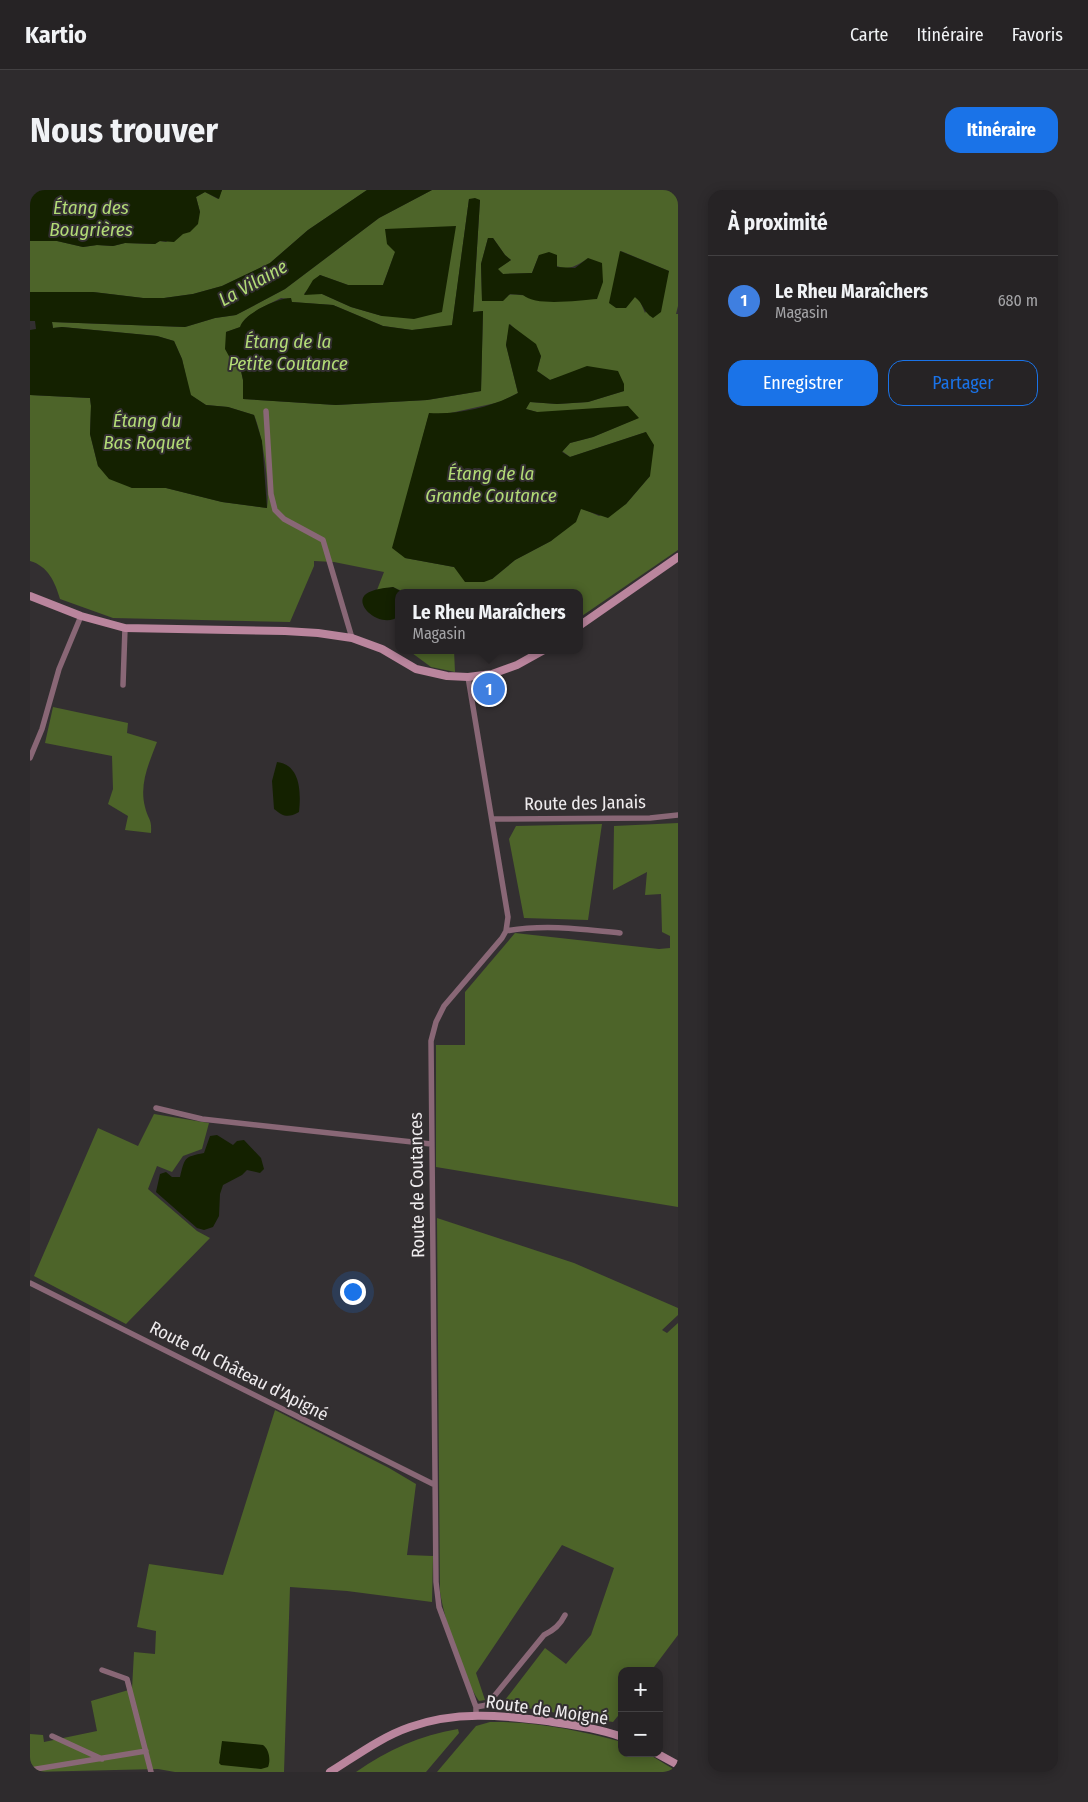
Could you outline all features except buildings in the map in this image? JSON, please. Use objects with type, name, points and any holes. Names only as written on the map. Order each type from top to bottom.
[{"type":"street","points":[[266,411],[271,494],[275,510],[284,519],[323,540],[352,638]]},
{"type":"street","points":[[583,623],[678,557]]},
{"type":"street","points":[[30,596],[81,616],[125,628],[318,632],[352,638],[382,649],[416,669],[446,676],[468,677],[492,674],[517,665],[537,654]]},
{"type":"street","points":[[30,758],[42,728],[58,669],[81,616]]},
{"type":"street","points":[[123,685],[125,628]]},
{"type":"street","points":[[468,677],[507,904],[508,918],[506,931],[542,927],[568,927],[620,933]]},
{"type":"street","name":"Route des Janais","points":[[492,819],[650,818],[678,815]]},
{"type":"street","name":"Route de Coutances","points":[[476,1711],[438,1607],[436,1582],[431,1041],[436,1022],[444,1006],[506,931]]},
{"type":"street","points":[[156,1108],[202,1119],[431,1144]]},
{"type":"street","name":"Route du Château d'Apigné","points":[[30,1283],[435,1485]]},
{"type":"street","points":[[476,1711],[487,1705],[544,1635],[560,1624],[565,1615]]},
{"type":"street","points":[[102,1670],[127,1679],[151,1772]]},
{"type":"street","name":"Route de Moigné","points":[[330,1772],[377,1742],[409,1727],[476,1711],[576,1725],[618,1735]]},
{"type":"street","points":[[52,1736],[102,1759]]},
{"type":"street","points":[[30,1770],[146,1751]]},
{"type":"street","points":[[663,1757],[678,1765]]},
{"type":"green space","points":[[222,190],[367,190],[308,230],[270,263],[222,286],[193,294],[164,298],[143,298],[93,292],[30,292],[30,241],[57,241],[83,247],[166,242],[200,212],[196,197],[205,192],[218,199]]},
{"type":"green space","points":[[432,190],[678,190],[678,306],[676,314],[678,314],[678,550],[583,615],[583,589],[397,589],[393,587],[377,590],[384,572],[334,562],[314,561],[314,566],[290,622],[113,618],[60,599],[50,576],[42,567],[30,561],[30,395],[90,398],[90,434],[98,466],[132,488],[166,488],[222,502],[267,508],[268,487],[263,448],[254,415],[228,407],[206,405],[190,395],[182,359],[174,341],[157,336],[62,327],[53,328],[52,322],[185,327],[215,318],[236,315],[285,289],[379,218]],"holes":[[[469,199],[480,200],[473,312],[483,311],[481,391],[427,400],[336,405],[243,399],[241,371],[230,358],[226,332],[241,327],[245,319],[259,309],[281,298],[291,299],[291,302],[333,305],[383,326],[412,330],[452,326]],[[488,238],[493,238],[511,260],[497,269],[503,274],[532,273],[539,255],[552,264],[563,268],[574,266],[588,258],[544,301],[519,295],[500,296],[482,301],[481,264]],[[621,251],[669,271],[645,313],[640,301],[635,297]],[[395,252],[382,316],[351,307],[322,294],[304,294],[320,275],[348,285],[383,285]],[[510,324],[541,356],[537,371],[550,380],[563,376],[624,391],[588,402],[557,404],[530,402],[525,409],[537,412],[638,418],[593,437],[570,443],[562,451],[570,457],[646,432],[650,476],[626,504],[599,516],[581,508],[551,541],[515,560],[492,579],[454,567],[405,558],[412,477],[429,414],[446,414],[500,402],[518,393],[506,345]]]},
{"type":"green space","points":[[413,654],[454,654],[455,672],[431,667]]},
{"type":"green space","points":[[53,707],[128,723],[127,733],[157,742],[146,774],[143,790],[145,807],[151,824],[151,833],[125,830],[128,816],[108,804],[113,789],[112,756],[45,743]]},
{"type":"green space","points":[[678,823],[678,1207],[436,1167],[436,1045],[465,1045],[465,992],[515,933],[659,949],[670,948],[670,936],[662,932],[661,894],[645,895],[647,872],[613,890],[614,826]]},
{"type":"green space","points":[[602,824],[588,920],[524,918],[509,839],[516,826]]},
{"type":"green space","points":[[154,1114],[209,1123],[202,1149],[183,1156],[172,1172],[157,1166],[148,1189],[197,1231],[210,1238],[126,1324],[34,1276],[98,1128],[138,1146]]},
{"type":"green space","points":[[437,1218],[574,1263],[678,1308],[678,1315],[662,1330],[667,1333],[678,1323],[678,1635],[654,1667],[618,1667],[618,1716],[613,1722],[502,1704],[545,1648],[566,1664],[591,1635],[614,1568],[562,1545],[476,1673],[485,1700],[479,1701],[466,1678],[455,1648],[440,1592]]},
{"type":"green space","points":[[275,1410],[389,1468],[416,1484],[407,1555],[433,1556],[432,1602],[347,1591],[290,1587],[284,1772],[175,1772],[158,1769],[30,1772],[30,1734],[43,1735],[44,1742],[97,1731],[91,1701],[132,1689],[134,1652],[155,1654],[156,1631],[137,1627],[149,1564],[223,1575]]},
{"type":"green space","points":[[490,1722],[507,1722],[573,1730],[618,1741],[618,1757],[654,1757],[678,1772],[437,1772],[476,1726]]},
{"type":"green space","points":[[458,1729],[459,1733],[426,1772],[356,1772],[380,1757],[417,1739]]},
{"type":"water","name":"Étang des Bougrières","points":[[30,190],[222,190],[219,199],[205,192],[196,197],[200,212],[198,224],[190,232],[183,234],[174,242],[160,241],[155,244],[125,243],[113,246],[97,245],[83,247],[57,241],[30,241]]},
{"type":"water","name":"Étang du Bas Roquet","points":[[367,190],[432,190],[379,218],[285,289],[236,315],[215,318],[185,327],[52,322],[53,328],[62,327],[157,336],[174,341],[182,359],[191,395],[206,405],[228,407],[254,415],[262,441],[267,508],[222,502],[166,488],[132,488],[109,479],[98,466],[90,434],[90,398],[30,395],[30,330],[36,329],[35,321],[30,321],[30,292],[93,292],[143,298],[164,298],[193,294],[222,286],[270,263],[308,230]]},
{"type":"water","name":"Étang de la Petite Coutance","points":[[475,198],[480,200],[473,312],[483,311],[481,391],[427,400],[336,405],[243,399],[241,371],[225,349],[226,332],[240,327],[248,317],[262,307],[278,301],[291,298],[292,302],[333,305],[383,326],[412,330],[452,325],[469,199]]},
{"type":"water","points":[[456,226],[442,312],[414,319],[382,316],[351,307],[322,294],[304,295],[313,280],[320,275],[348,285],[383,285],[395,252],[387,244],[385,229]]},
{"type":"water","points":[[488,238],[493,238],[511,260],[498,269],[503,274],[532,273],[539,255],[549,252],[557,255],[557,267],[575,268],[588,258],[602,263],[603,282],[597,299],[548,302],[529,299],[523,295],[510,294],[503,301],[482,301],[481,264]]},
{"type":"water","points":[[620,251],[669,271],[661,312],[653,318],[635,297],[626,308],[616,308],[609,303]]},
{"type":"water","name":"Étang de la Grande Coutance","points":[[509,324],[536,344],[541,356],[537,371],[550,380],[587,366],[618,371],[624,384],[624,391],[588,402],[557,404],[530,402],[526,409],[537,412],[628,406],[639,418],[593,437],[570,443],[562,452],[570,457],[646,432],[654,445],[650,476],[626,504],[608,518],[581,509],[576,522],[551,541],[515,560],[492,579],[484,582],[465,582],[454,567],[405,558],[392,548],[429,413],[451,413],[475,409],[518,393],[506,345]]},
{"type":"water","points":[[393,587],[397,589],[395,589],[395,618],[385,620],[377,618],[366,609],[363,599],[366,594]]},
{"type":"water","points":[[277,762],[291,768],[298,781],[299,812],[289,816],[283,815],[274,809],[272,781]]},
{"type":"water","points":[[217,1135],[233,1145],[237,1141],[244,1140],[261,1158],[264,1169],[260,1173],[247,1170],[242,1175],[223,1185],[220,1194],[219,1216],[213,1227],[204,1230],[197,1228],[156,1192],[160,1174],[166,1172],[172,1177],[180,1177],[186,1159],[204,1153],[210,1136]]},
{"type":"water","points":[[222,1741],[263,1745],[269,1755],[268,1767],[261,1769],[221,1765],[219,1763]]},
{"type":"place","name":"Le Rheu Maraîchers","points":[[489,689]]},
{"type":"water label","name":"La Vilaine","points":[[253,283]]}]
